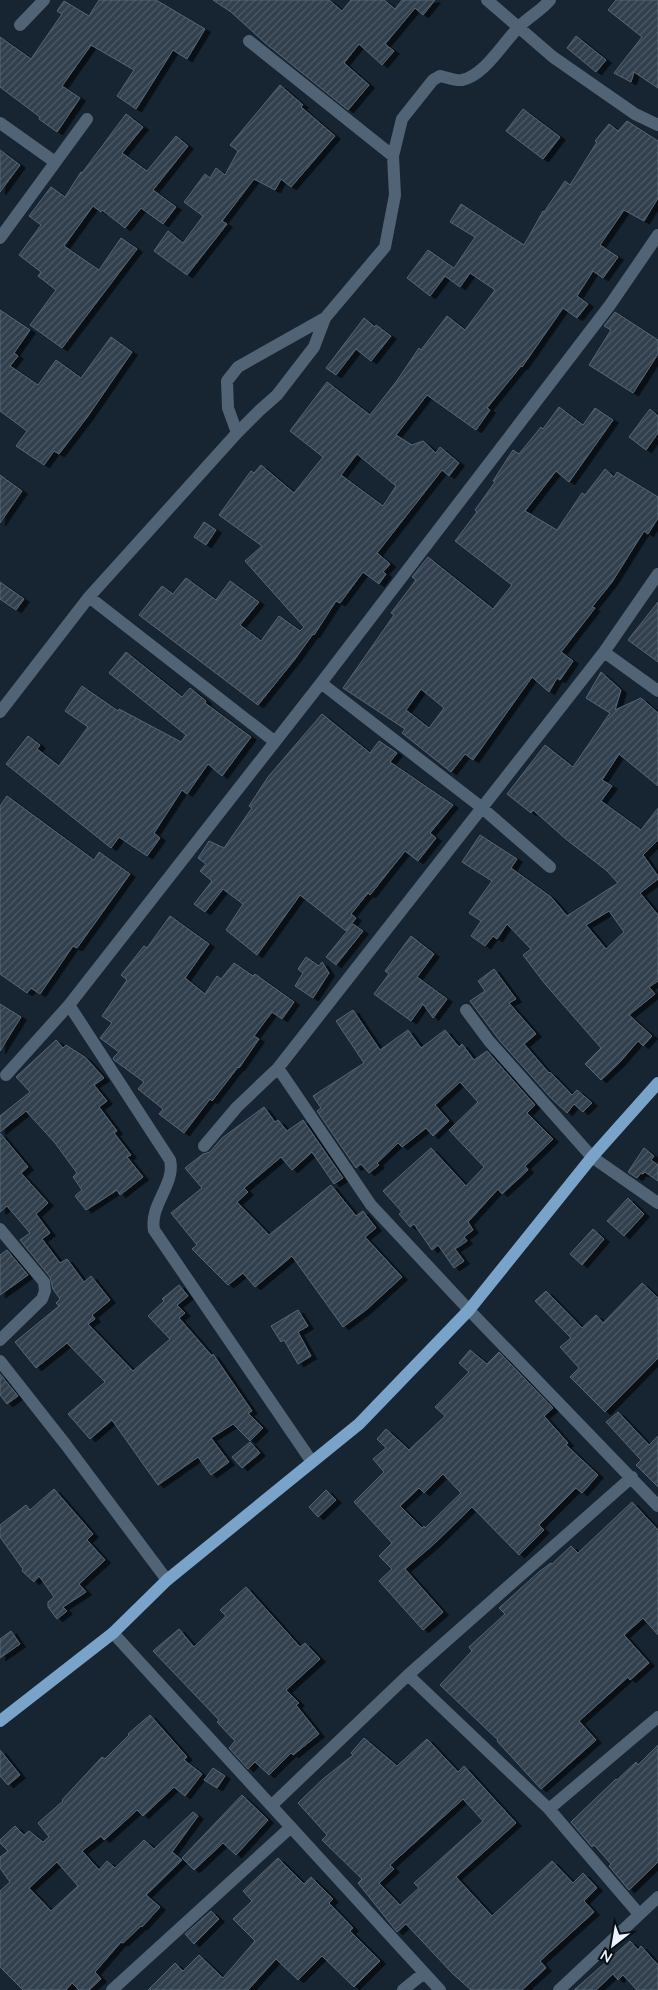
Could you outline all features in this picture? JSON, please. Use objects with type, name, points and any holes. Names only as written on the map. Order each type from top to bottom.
[{"type":"main road","points":[[0,1721],[114,1633],[167,1580],[359,1424],[469,1310],[592,1157],[658,1082]]},
{"type":"street","points":[[20,25],[44,0]]},
{"type":"street","points":[[487,0],[553,57],[635,114],[658,125]]},
{"type":"street","points":[[0,712],[89,597],[237,433],[277,395],[314,347],[325,318],[385,247],[395,195],[394,156],[402,119],[433,80],[440,76],[461,80],[471,77],[488,64],[519,27],[550,0]]},
{"type":"street","points":[[249,41],[394,156]]},
{"type":"street","points":[[0,238],[87,119]]},
{"type":"street","points":[[0,123],[55,162]]},
{"type":"street","points":[[6,1075],[69,1005],[321,683],[610,305],[658,234]]},
{"type":"street","points":[[237,433],[228,408],[226,381],[238,367],[325,318]]},
{"type":"street","points":[[204,1146],[237,1107],[278,1068],[604,652],[658,574]]},
{"type":"street","points":[[89,597],[274,742]]},
{"type":"street","points":[[604,652],[658,691]]},
{"type":"street","points":[[321,683],[481,807],[550,867]]},
{"type":"street","points":[[69,1005],[170,1160],[172,1170],[154,1212],[152,1223],[154,1230],[312,1462]]},
{"type":"street","points":[[466,1010],[489,1041],[592,1157],[658,1203]]},
{"type":"street","points":[[278,1068],[371,1205],[469,1310],[658,1506]]},
{"type":"street","points":[[0,1228],[44,1282],[45,1291],[42,1299],[0,1340]]},
{"type":"street","points":[[0,1361],[66,1445],[167,1580]]},
{"type":"street","points":[[272,1805],[408,1675],[632,1477]]},
{"type":"street","points":[[114,1633],[440,1990]]},
{"type":"street","points":[[408,1675],[549,1810],[639,1914]]},
{"type":"street","points":[[549,1810],[658,1718]]},
{"type":"street","points":[[112,1990],[291,1827]]},
{"type":"street","points":[[559,1990],[658,1897]]},
{"type":"street","points":[[403,1990],[424,1973]]},
{"type":"building","points":[[99,0],[156,0],[205,29],[187,59],[173,50],[136,109],[117,96],[134,70],[91,45],[62,86],[80,98],[57,132],[0,87],[0,37],[31,59],[62,14],[57,11],[64,1],[89,16]]},
{"type":"building","points":[[213,0],[329,0],[342,11],[351,0],[384,0],[395,9],[402,0],[435,0],[423,15],[415,8],[385,44],[394,51],[382,65],[359,44],[344,63],[369,85],[348,110],[264,42],[231,12]]},
{"type":"building","points":[[616,0],[658,0],[658,88],[634,72],[631,82],[614,73],[642,37],[608,10]]},
{"type":"building","points":[[576,36],[606,60],[596,72],[567,48]]},
{"type":"building","points":[[280,85],[303,105],[301,107],[335,136],[291,187],[281,179],[275,190],[254,179],[222,221],[227,224],[187,275],[154,251],[168,231],[183,243],[203,216],[184,202],[205,174],[210,178],[216,168],[225,175],[238,151],[230,145]]},
{"type":"building","points":[[523,109],[560,137],[543,159],[506,131]]},
{"type":"building","points":[[126,114],[143,127],[122,153],[147,171],[176,136],[188,146],[153,190],[176,207],[163,224],[141,208],[125,228],[102,210],[101,212],[93,206],[64,246],[99,270],[121,238],[137,249],[62,348],[30,325],[56,290],[38,276],[41,272],[19,255],[41,225],[29,216],[51,187],[65,197],[81,172]]},
{"type":"building","points":[[627,121],[658,141],[658,198],[644,221],[624,210],[600,245],[618,257],[603,278],[593,271],[577,296],[588,304],[577,318],[563,308],[522,367],[487,408],[490,410],[476,430],[427,395],[396,435],[412,445],[423,441],[436,453],[440,447],[459,463],[449,476],[442,470],[377,553],[390,564],[383,572],[386,574],[379,584],[363,572],[340,603],[336,601],[314,635],[258,705],[139,615],[162,586],[173,594],[186,578],[216,600],[230,581],[259,602],[240,625],[261,641],[279,616],[300,631],[304,627],[245,561],[262,546],[219,515],[251,471],[254,473],[261,465],[294,493],[323,457],[290,431],[327,382],[370,415],[396,382],[419,348],[421,350],[447,316],[465,330],[495,290],[470,273],[460,287],[445,276],[430,296],[407,278],[428,250],[454,268],[475,237],[450,222],[461,204],[524,245],[543,211],[565,181],[570,185],[597,142],[595,141],[609,124],[618,131]],"holes":[[[357,454],[396,486],[383,506],[341,475]]]},
{"type":"building","points":[[0,150],[20,165],[0,192]]},
{"type":"building","points":[[0,310],[30,330],[14,353],[18,356],[10,366],[38,385],[56,360],[81,378],[111,337],[132,352],[59,454],[54,451],[44,465],[16,446],[27,431],[0,411]]},
{"type":"building","points":[[615,312],[658,340],[658,354],[633,393],[589,365],[611,330],[604,326]]},
{"type":"building","points":[[364,318],[391,336],[371,361],[356,349],[336,375],[326,368]]},
{"type":"building","points":[[559,407],[583,425],[595,408],[613,420],[569,482],[556,471],[525,511],[557,530],[582,493],[585,495],[605,469],[614,477],[617,472],[658,497],[658,518],[648,534],[644,531],[612,582],[592,607],[595,608],[561,652],[573,661],[560,680],[557,678],[549,692],[532,677],[473,760],[465,754],[451,772],[402,733],[405,729],[343,688],[394,615],[391,613],[416,580],[412,577],[428,557],[493,609],[512,585],[455,541],[477,512],[475,510],[495,482],[493,481],[513,450],[519,454],[541,427],[543,429]],"holes":[[[421,689],[444,708],[429,728],[406,710]]]},
{"type":"building","points":[[650,409],[658,416],[658,433],[646,450],[629,437]]},
{"type":"building","points":[[0,475],[22,491],[0,523]]},
{"type":"building","points":[[204,522],[216,530],[206,545],[194,537]]},
{"type":"building","points":[[0,582],[24,599],[16,610],[0,599]]},
{"type":"building","points":[[658,602],[658,662],[628,640]]},
{"type":"building","points":[[126,652],[182,697],[190,688],[206,701],[205,703],[251,737],[222,776],[208,764],[187,794],[182,790],[154,833],[160,838],[147,856],[119,837],[111,848],[6,764],[28,736],[40,745],[37,749],[59,766],[88,727],[65,711],[82,686],[118,711],[119,709],[181,742],[186,735],[109,673]]},
{"type":"building","points":[[601,672],[621,690],[615,710],[641,698],[658,713],[658,786],[619,754],[602,780],[612,786],[601,801],[641,830],[658,808],[658,840],[643,855],[658,876],[658,879],[640,893],[658,915],[658,981],[649,987],[655,994],[629,1015],[652,1036],[643,1046],[638,1041],[601,1080],[585,1064],[601,1048],[545,984],[523,955],[531,949],[507,924],[497,939],[493,936],[485,946],[471,936],[481,921],[469,913],[492,881],[462,862],[480,835],[517,859],[511,868],[551,897],[567,916],[618,883],[606,870],[567,840],[533,810],[531,813],[507,794],[545,745],[573,767],[610,713],[586,698]],"holes":[[[609,911],[624,932],[606,949],[586,925]]]},
{"type":"building","points":[[322,714],[370,753],[379,741],[397,753],[390,762],[453,805],[430,833],[436,838],[418,861],[405,851],[370,895],[368,893],[351,914],[356,918],[346,931],[300,895],[257,955],[226,930],[243,904],[223,889],[205,912],[194,904],[212,881],[200,871],[206,864],[198,858],[209,841],[224,848],[252,808],[249,806],[268,777]]},
{"type":"building","points":[[7,796],[94,860],[99,852],[130,874],[77,948],[73,946],[40,994],[31,988],[27,993],[0,974],[0,806]]},
{"type":"building","points":[[170,916],[209,944],[185,978],[205,994],[217,976],[221,979],[234,963],[253,976],[255,974],[294,1002],[282,1019],[272,1012],[254,1036],[259,1039],[239,1068],[212,1101],[210,1099],[184,1133],[159,1114],[163,1109],[138,1089],[144,1082],[114,1060],[113,1058],[119,1052],[100,1038],[112,1023],[102,1016],[127,980],[121,975],[144,946],[147,948]]},
{"type":"building","points":[[353,924],[363,931],[336,965],[326,957]]},
{"type":"building","points":[[411,936],[434,954],[417,977],[447,999],[433,1018],[423,1004],[411,1021],[374,994],[389,974],[385,971]]},
{"type":"building","points":[[306,957],[319,966],[322,962],[329,973],[313,998],[295,986],[303,973],[298,969]]},
{"type":"building","points":[[494,969],[516,999],[509,1003],[536,1034],[524,1044],[549,1073],[572,1095],[577,1090],[592,1103],[583,1112],[574,1104],[567,1113],[551,1098],[500,1041],[470,1001],[485,991],[478,981]]},
{"type":"building","points":[[0,1004],[21,1017],[0,1051]]},
{"type":"building","points":[[353,1010],[380,1050],[408,1030],[421,1048],[445,1030],[459,1047],[462,1044],[474,1060],[487,1051],[535,1105],[527,1113],[553,1139],[525,1166],[528,1170],[502,1194],[498,1189],[468,1222],[473,1230],[464,1237],[467,1241],[455,1249],[464,1261],[454,1268],[438,1245],[432,1250],[414,1224],[410,1227],[399,1214],[402,1212],[383,1191],[431,1148],[466,1186],[484,1167],[449,1130],[478,1102],[460,1082],[435,1105],[449,1121],[433,1136],[426,1128],[402,1147],[398,1143],[377,1163],[379,1165],[369,1173],[361,1164],[356,1168],[317,1111],[321,1108],[313,1096],[364,1063],[336,1021]]},
{"type":"building","points":[[56,1040],[63,1048],[66,1045],[86,1058],[104,1078],[94,1085],[107,1101],[99,1107],[117,1131],[114,1133],[131,1155],[127,1157],[143,1177],[120,1195],[117,1190],[86,1210],[75,1196],[82,1190],[73,1177],[77,1173],[55,1143],[26,1111],[0,1132],[0,1116],[30,1092],[16,1077]]},
{"type":"building","points":[[264,1107],[275,1122],[278,1120],[287,1131],[303,1120],[343,1178],[334,1184],[312,1152],[292,1170],[281,1157],[244,1188],[248,1192],[237,1202],[269,1235],[331,1185],[356,1216],[363,1211],[376,1228],[365,1237],[402,1277],[366,1310],[343,1327],[292,1256],[255,1287],[243,1273],[228,1285],[192,1249],[197,1245],[171,1213],[202,1188],[185,1168],[203,1154],[210,1152],[222,1138]]},
{"type":"building","points":[[0,1133],[28,1167],[21,1173],[48,1203],[36,1214],[50,1233],[42,1239],[60,1263],[67,1259],[84,1282],[91,1276],[110,1300],[92,1315],[95,1319],[88,1324],[133,1371],[170,1339],[148,1316],[164,1301],[162,1299],[179,1285],[188,1296],[177,1305],[185,1313],[179,1318],[212,1356],[213,1354],[252,1411],[248,1413],[263,1428],[250,1441],[233,1424],[211,1438],[229,1462],[211,1475],[198,1457],[158,1485],[112,1420],[90,1439],[68,1414],[105,1382],[67,1343],[36,1368],[15,1342],[59,1306],[56,1303],[60,1299],[53,1289],[50,1277],[20,1240],[30,1233],[7,1206],[0,1212]]},
{"type":"building","points":[[644,1148],[654,1156],[651,1160],[658,1165],[658,1181],[645,1172],[641,1173],[637,1178],[628,1172]]},
{"type":"building","points":[[628,1198],[644,1214],[624,1236],[607,1221]]},
{"type":"building","points":[[593,1229],[604,1239],[582,1265],[570,1254]]},
{"type":"building","points":[[7,1250],[28,1275],[0,1295],[0,1255]]},
{"type":"building","points":[[642,1283],[658,1298],[658,1358],[605,1412],[570,1377],[579,1368],[560,1347],[571,1338],[535,1301],[546,1291],[582,1328],[596,1315],[603,1323]]},
{"type":"building","points":[[298,1310],[308,1326],[298,1332],[311,1356],[298,1364],[284,1340],[281,1342],[271,1326]]},
{"type":"building","points":[[470,1350],[487,1364],[499,1352],[553,1408],[544,1416],[568,1443],[566,1445],[598,1475],[582,1493],[576,1488],[539,1525],[544,1530],[519,1555],[472,1507],[405,1569],[443,1612],[423,1630],[379,1581],[392,1569],[379,1556],[392,1543],[354,1502],[384,1472],[373,1459],[386,1448],[377,1439],[386,1429],[409,1450],[445,1416],[435,1407],[469,1372],[459,1363]],"holes":[[[443,1474],[461,1493],[425,1528],[424,1526],[422,1528],[400,1506],[419,1488],[424,1493]]]},
{"type":"building","points":[[0,1374],[18,1396],[7,1404],[0,1395]]},
{"type":"building","points":[[618,1412],[649,1445],[658,1436],[658,1487],[636,1465],[641,1460],[606,1422]]},
{"type":"building","points":[[250,1442],[260,1453],[242,1468],[232,1457]]},
{"type":"building","points":[[54,1489],[93,1534],[87,1540],[105,1560],[79,1584],[86,1592],[63,1607],[67,1611],[57,1619],[48,1607],[48,1602],[54,1597],[39,1576],[34,1582],[22,1571],[23,1569],[0,1537],[0,1525],[26,1505],[30,1510]]},
{"type":"building","points":[[326,1490],[336,1500],[318,1517],[309,1507]]},
{"type":"building","points":[[632,1502],[658,1530],[658,1635],[643,1618],[624,1635],[649,1663],[630,1680],[628,1677],[579,1721],[596,1740],[541,1789],[498,1740],[440,1685],[472,1651],[469,1647],[505,1614],[499,1608],[571,1546],[578,1553]]},
{"type":"building","points":[[246,1587],[300,1647],[305,1643],[320,1659],[286,1690],[299,1703],[296,1705],[319,1734],[293,1755],[291,1753],[269,1775],[255,1762],[248,1769],[229,1748],[235,1741],[217,1722],[219,1720],[153,1651],[179,1629],[194,1647],[226,1616],[220,1610]]},
{"type":"building","points":[[11,1631],[20,1644],[0,1658],[0,1639]]},
{"type":"building","points":[[150,1715],[187,1757],[184,1760],[202,1774],[185,1796],[174,1787],[143,1816],[137,1810],[104,1840],[101,1836],[82,1851],[99,1870],[107,1861],[115,1868],[144,1840],[154,1849],[193,1812],[198,1816],[172,1852],[182,1860],[146,1895],[160,1907],[142,1927],[123,1943],[121,1942],[95,1972],[101,1979],[89,1990],[79,1990],[72,1983],[66,1990],[23,1990],[0,1967],[0,1891],[10,1882],[0,1868],[0,1857],[8,1851],[0,1843],[0,1840],[15,1826],[24,1835],[29,1831],[43,1842],[49,1837],[38,1823],[63,1801],[102,1757],[105,1759],[128,1734]],"holes":[[[57,1862],[78,1886],[51,1911],[29,1888]]]},
{"type":"building","points":[[364,1738],[397,1766],[427,1739],[458,1772],[464,1766],[516,1823],[456,1877],[492,1916],[552,1861],[573,1883],[583,1873],[597,1888],[584,1901],[594,1912],[540,1961],[546,1968],[522,1990],[471,1990],[452,1973],[406,1924],[397,1932],[358,1883],[362,1879],[322,1840],[327,1835],[298,1803],[323,1779],[353,1755],[351,1753]],"holes":[[[463,1799],[483,1821],[414,1883],[419,1888],[400,1905],[379,1883],[394,1869],[390,1865]]]},
{"type":"building","points":[[658,1745],[658,1862],[629,1890],[609,1866],[611,1864],[594,1845],[592,1847],[571,1822],[616,1779],[636,1762],[638,1765]]},
{"type":"building","points":[[0,1750],[20,1775],[8,1785],[0,1776]]},
{"type":"building","points":[[213,1768],[225,1776],[217,1788],[204,1780]]},
{"type":"building","points":[[242,1795],[268,1820],[236,1855],[223,1843],[194,1870],[182,1858]]},
{"type":"building","points":[[278,1858],[304,1884],[311,1877],[333,1899],[329,1903],[353,1928],[350,1931],[380,1961],[354,1987],[322,1956],[298,1980],[276,1959],[248,1990],[148,1990],[175,1963],[183,1971],[199,1955],[223,1978],[255,1941],[233,1919],[252,1901],[243,1891]]},
{"type":"building","points":[[211,1911],[219,1919],[194,1944],[185,1934]]},
{"type":"building","points":[[630,1941],[638,1950],[641,1946],[658,1965],[658,1990],[637,1990],[623,1975],[618,1980],[613,1974],[596,1990],[574,1990]]}]
